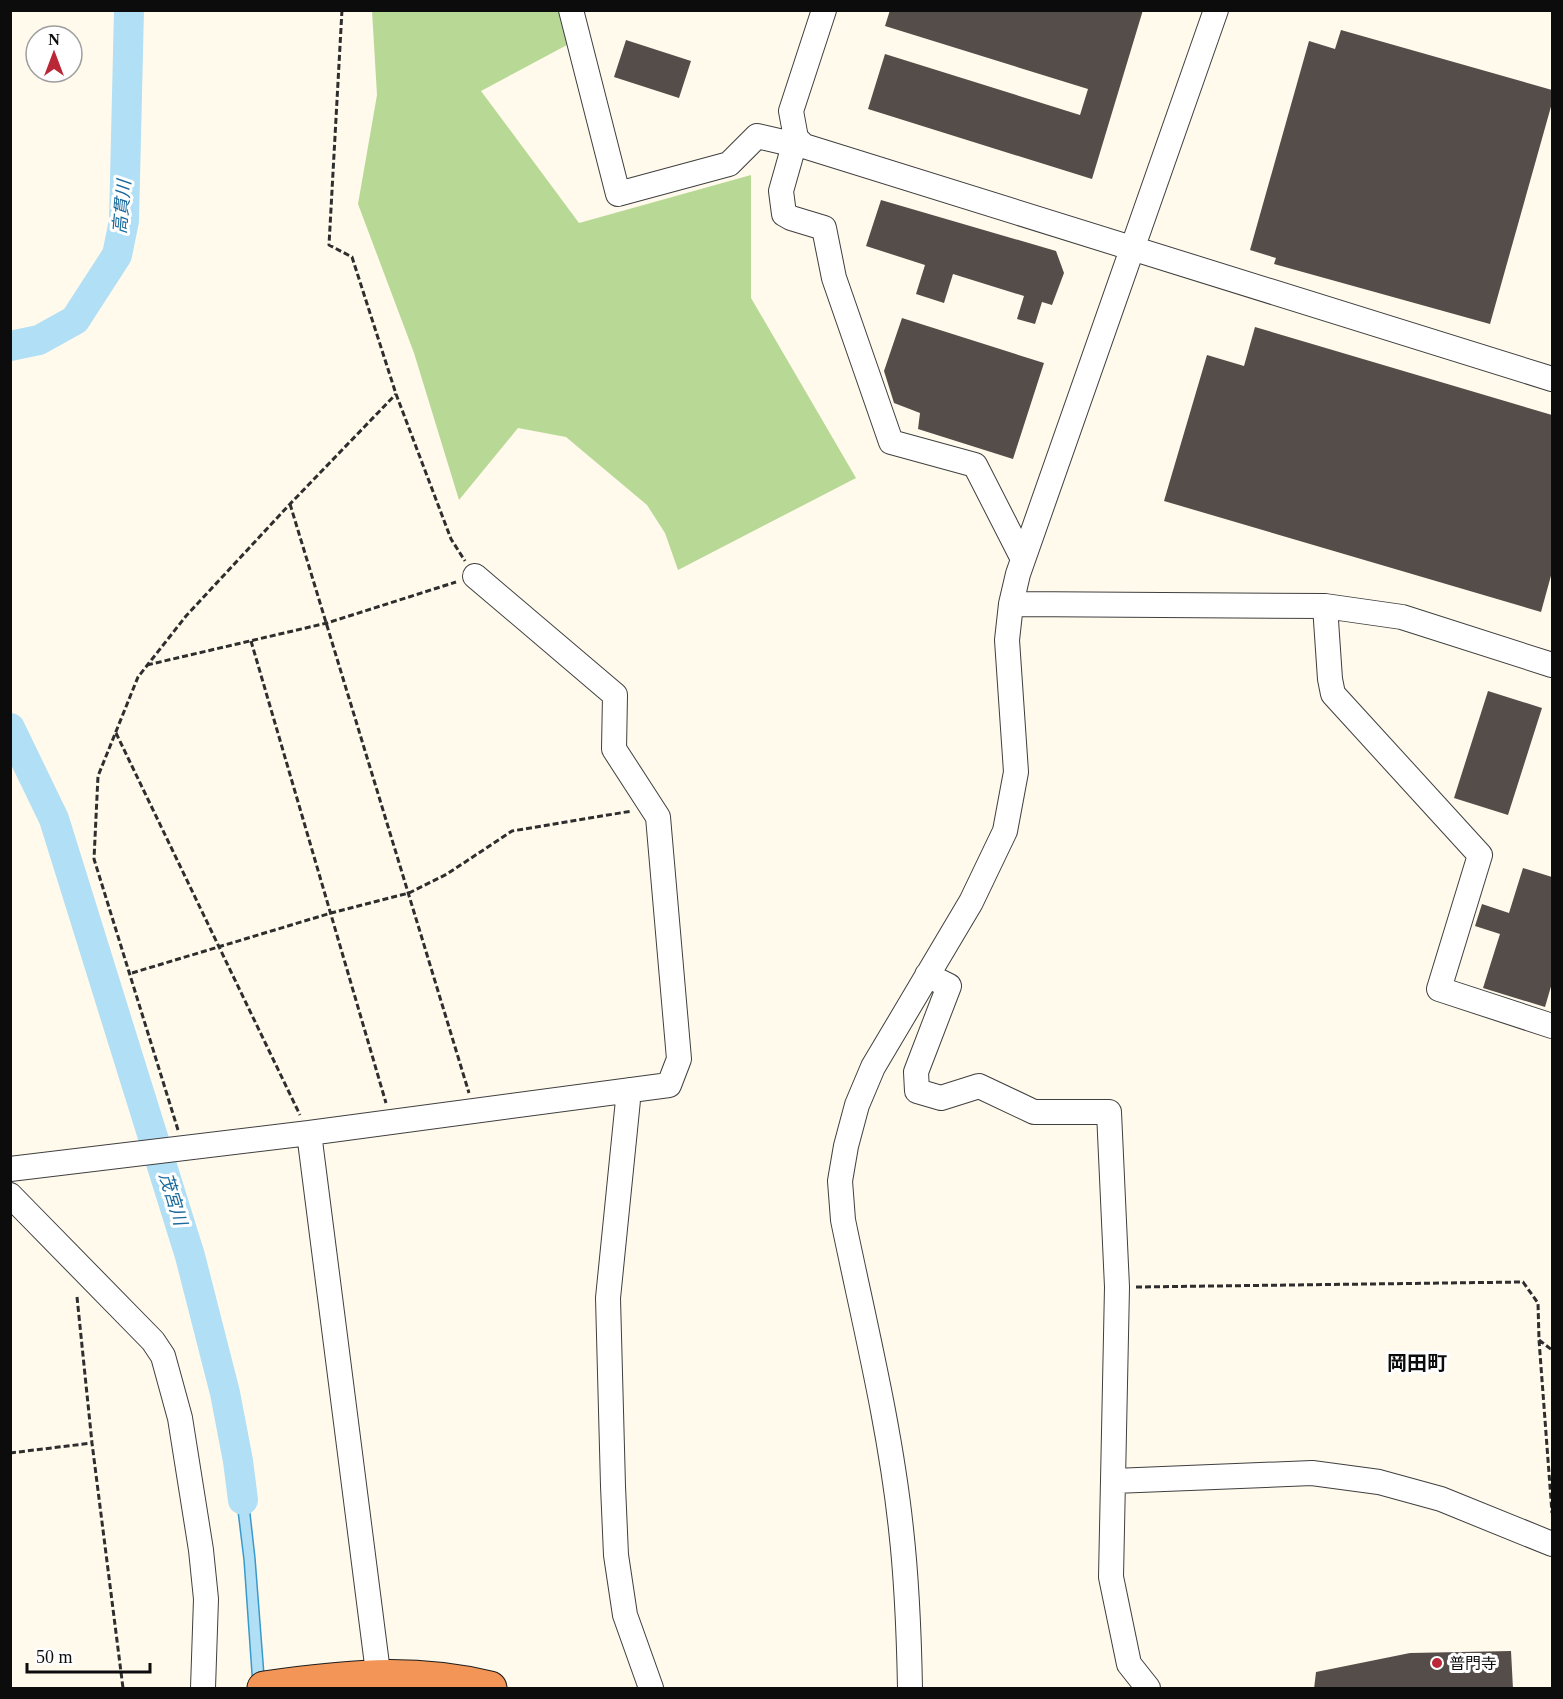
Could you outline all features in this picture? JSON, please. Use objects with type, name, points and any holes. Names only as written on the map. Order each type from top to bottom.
[{"type":"highway","points":[[271,1688],[316,1681],[444,1680],[490,1689]]},
{"type":"street","points":[[570,10],[618,194],[729,164],[757,136],[783,142],[796,138]]},
{"type":"street","points":[[824,10],[791,111],[796,138],[781,191],[784,214],[824,228],[834,278],[891,442],[975,465],[1023,559]]},
{"type":"street","points":[[909,1689],[909,1627],[901,1529],[884,1420],[843,1220],[840,1181],[846,1146],[869,1077],[971,902],[1005,831],[1016,772],[1007,640],[1011,604],[1023,559],[1216,10]]},
{"type":"street","points":[[796,138],[804,146],[1552,379]]},
{"type":"street","points":[[10,1169],[309,1133],[669,1085],[679,1059],[658,818],[614,749],[615,695],[475,576]]},
{"type":"street","points":[[1011,604],[1325,606],[1402,617],[1552,665]]},
{"type":"street","points":[[1325,606],[1330,680],[1334,694],[1480,855],[1439,990],[1552,1026]]},
{"type":"street","points":[[927,975],[949,986],[916,1072],[918,1090],[941,1098],[979,1086],[1034,1112],[1109,1112],[1117,1287],[1111,1577],[1129,1664],[1148,1689]]},
{"type":"street","points":[[629,1090],[608,1298],[613,1486],[616,1555],[625,1614],[651,1689]]},
{"type":"street","points":[[309,1133],[379,1682]]},
{"type":"street","points":[[10,1195],[153,1341],[163,1356],[180,1418],[201,1550],[206,1599],[203,1689]]},
{"type":"street","points":[[1114,1481],[1312,1473],[1379,1482],[1441,1499],[1552,1544]]},
{"type":"path","points":[[147,665],[327,623],[475,576],[451,540],[396,394],[352,257],[329,245],[342,10]]},
{"type":"path","points":[[182,1147],[131,973],[94,859],[98,776],[138,677],[147,665],[186,616],[396,394]]},
{"type":"path","points":[[290,504],[475,1111]]},
{"type":"path","points":[[251,641],[392,1122]]},
{"type":"path","points":[[116,733],[309,1133]]},
{"type":"path","points":[[131,973],[409,892],[447,874],[512,831],[652,808]]},
{"type":"path","points":[[1117,1287],[1523,1282],[1538,1303],[1552,1513]]},
{"type":"path","points":[[77,1297],[92,1443],[123,1689]]},
{"type":"path","points":[[1539,1340],[1552,1350]]},
{"type":"path","points":[[10,1453],[92,1443]]},
{"type":"green space","points":[[372,11],[559,11],[567,45],[481,91],[579,223],[751,175],[751,298],[856,478],[678,570],[665,533],[647,505],[566,437],[518,428],[459,500],[414,353],[358,204],[377,95]]},
{"type":"water","points":[[244,1460],[255,1558],[265,1688],[253,1688],[244,1560],[232,1462]]},
{"type":"building","points":[[890,10],[1143,10],[1092,179],[868,109],[885,54],[1080,115],[1088,89],[885,26]]},
{"type":"building","points":[[1341,30],[1552,90],[1552,103],[1490,324],[1274,264],[1276,258],[1250,250],[1309,41],[1335,49]]},
{"type":"building","points":[[626,40],[691,61],[679,98],[614,77]]},
{"type":"building","points":[[881,200],[1056,251],[1064,273],[1052,305],[1042,302],[1035,324],[1017,319],[1024,296],[953,274],[944,303],[916,294],[925,265],[866,246]]},
{"type":"building","points":[[902,318],[1044,363],[1013,459],[918,429],[920,413],[894,403],[884,371]]},
{"type":"building","points":[[1255,327],[1552,415],[1552,572],[1541,612],[1164,501],[1207,355],[1244,366]]},
{"type":"building","points":[[1488,691],[1542,708],[1508,815],[1454,798]]},
{"type":"building","points":[[1523,868],[1552,877],[1552,983],[1545,1007],[1483,988],[1500,934],[1475,926],[1482,904],[1509,913]]},
{"type":"building","name":"普門寺","points":[[1511,1651],[1513,1689],[1314,1689],[1316,1672],[1410,1653]]},
{"type":"waterway","name":"高貫川","points":[[10,346],[39,340],[75,320],[117,255],[124,221],[129,10]]},
{"type":"waterway","name":"茂宮川","points":[[10,728],[54,819],[190,1256],[225,1393],[243,1500]]},
{"type":"place","name":"普門寺","points":[[1437,1663]]},
{"type":"district","name":"岡田町","points":[[1417,1363]]}]
